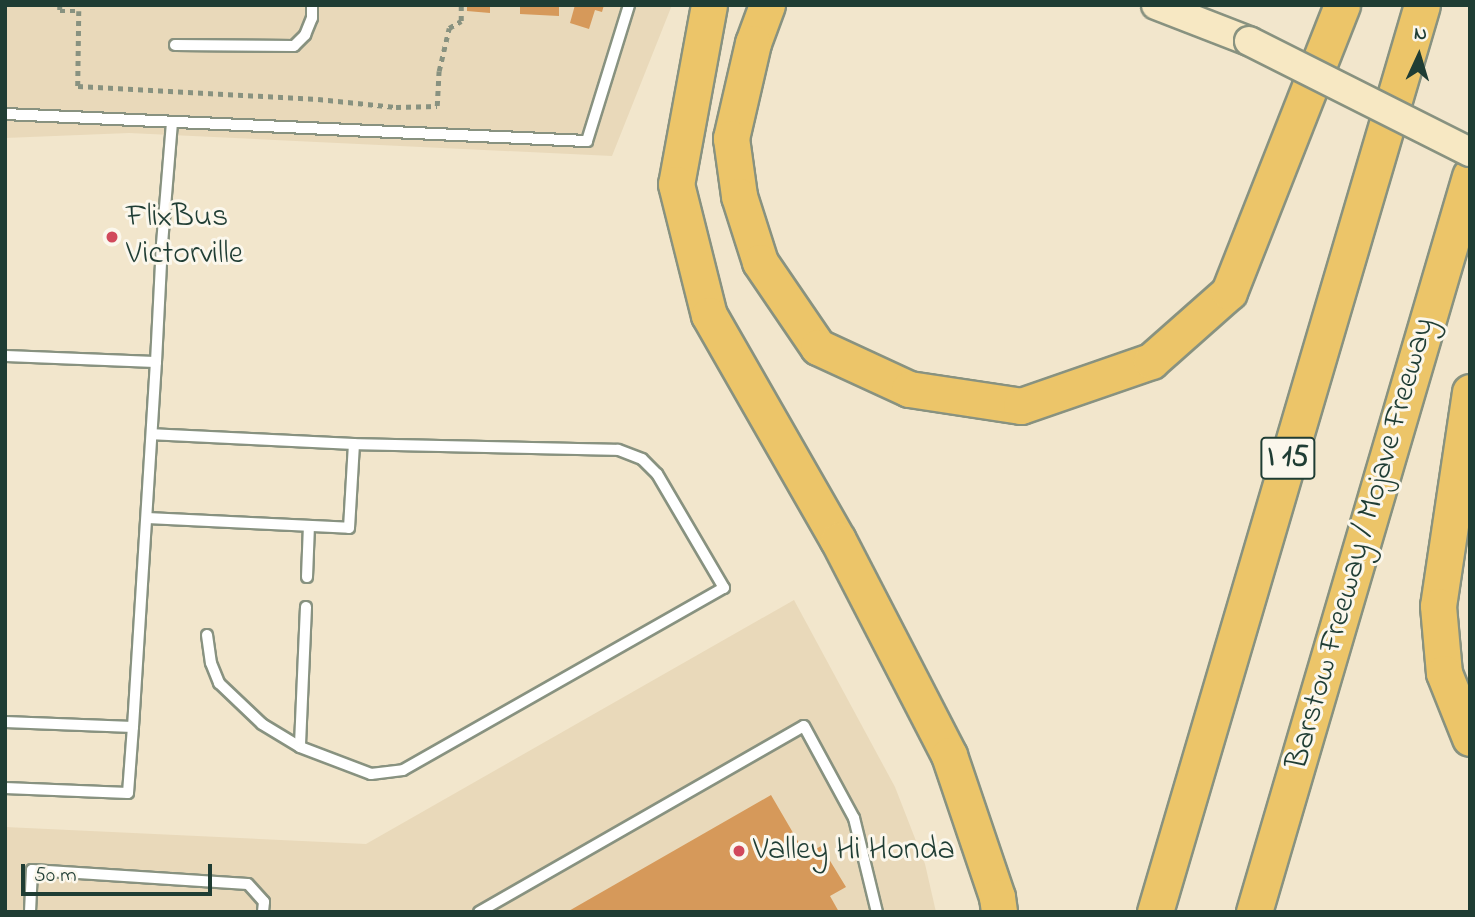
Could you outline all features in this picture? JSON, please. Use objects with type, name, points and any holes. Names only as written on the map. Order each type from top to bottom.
[{"type":"highway","points":[[709,5],[676,184],[709,315],[838,540],[949,755],[997,897],[999,912]]},
{"type":"highway","points":[[766,5],[753,43],[731,138],[739,196],[760,262],[818,347],[909,389],[1021,406],[1152,361],[1228,292],[1342,5]]},
{"type":"highway","name":"I 15","points":[[1155,912],[1422,5]]},
{"type":"highway","name":"Barstow Freeway / Mojave Freeway","points":[[1254,912],[1470,176]]},
{"type":"highway","points":[[1470,392],[1438,606],[1444,673],[1470,737]]},
{"type":"main road","points":[[1156,5],[1249,41],[1470,152]]},
{"type":"lane","points":[[175,45],[294,46],[305,35],[312,18],[312,5]]},
{"type":"lane","points":[[5,114],[587,141],[629,5]]},
{"type":"lane","points":[[5,789],[128,793],[172,122]]},
{"type":"lane","points":[[5,356],[156,362]]},
{"type":"lane","points":[[152,434],[618,450],[642,459],[657,474],[724,588],[403,770],[371,774],[300,747],[262,724],[219,683],[211,663],[207,635]]},
{"type":"lane","points":[[147,518],[349,528],[354,443]]},
{"type":"lane","points":[[307,577],[309,526]]},
{"type":"lane","points":[[300,747],[306,607]]},
{"type":"lane","points":[[5,723],[133,727]]},
{"type":"lane","points":[[479,912],[804,726],[854,818],[877,912]]},
{"type":"lane","points":[[30,912],[32,870],[248,884],[264,902],[263,912]]},
{"type":"path","points":[[60,5],[60,11],[79,11],[78,86],[318,99],[396,107],[437,106],[439,71],[449,28],[461,21],[461,5]]},
{"type":"shaded area","points":[[5,5],[672,5],[612,156],[129,133],[5,138]]},
{"type":"shaded area","points":[[794,600],[895,787],[925,864],[936,912],[5,912],[5,827],[366,844]]},
{"type":"building","points":[[467,5],[490,5],[490,13],[467,11]]},
{"type":"building","points":[[520,5],[559,5],[559,16],[520,14]]},
{"type":"building","points":[[575,5],[604,5],[602,12],[595,10],[589,29],[570,23]]},
{"type":"building","name":"Valley Hi Honda","points":[[771,795],[806,855],[821,846],[846,887],[830,896],[839,912],[567,912]]},
{"type":"place","name":"FlixBus Victorville","points":[[112,237]]},
{"type":"place","name":"Valley Hi Honda","points":[[739,851]]}]
